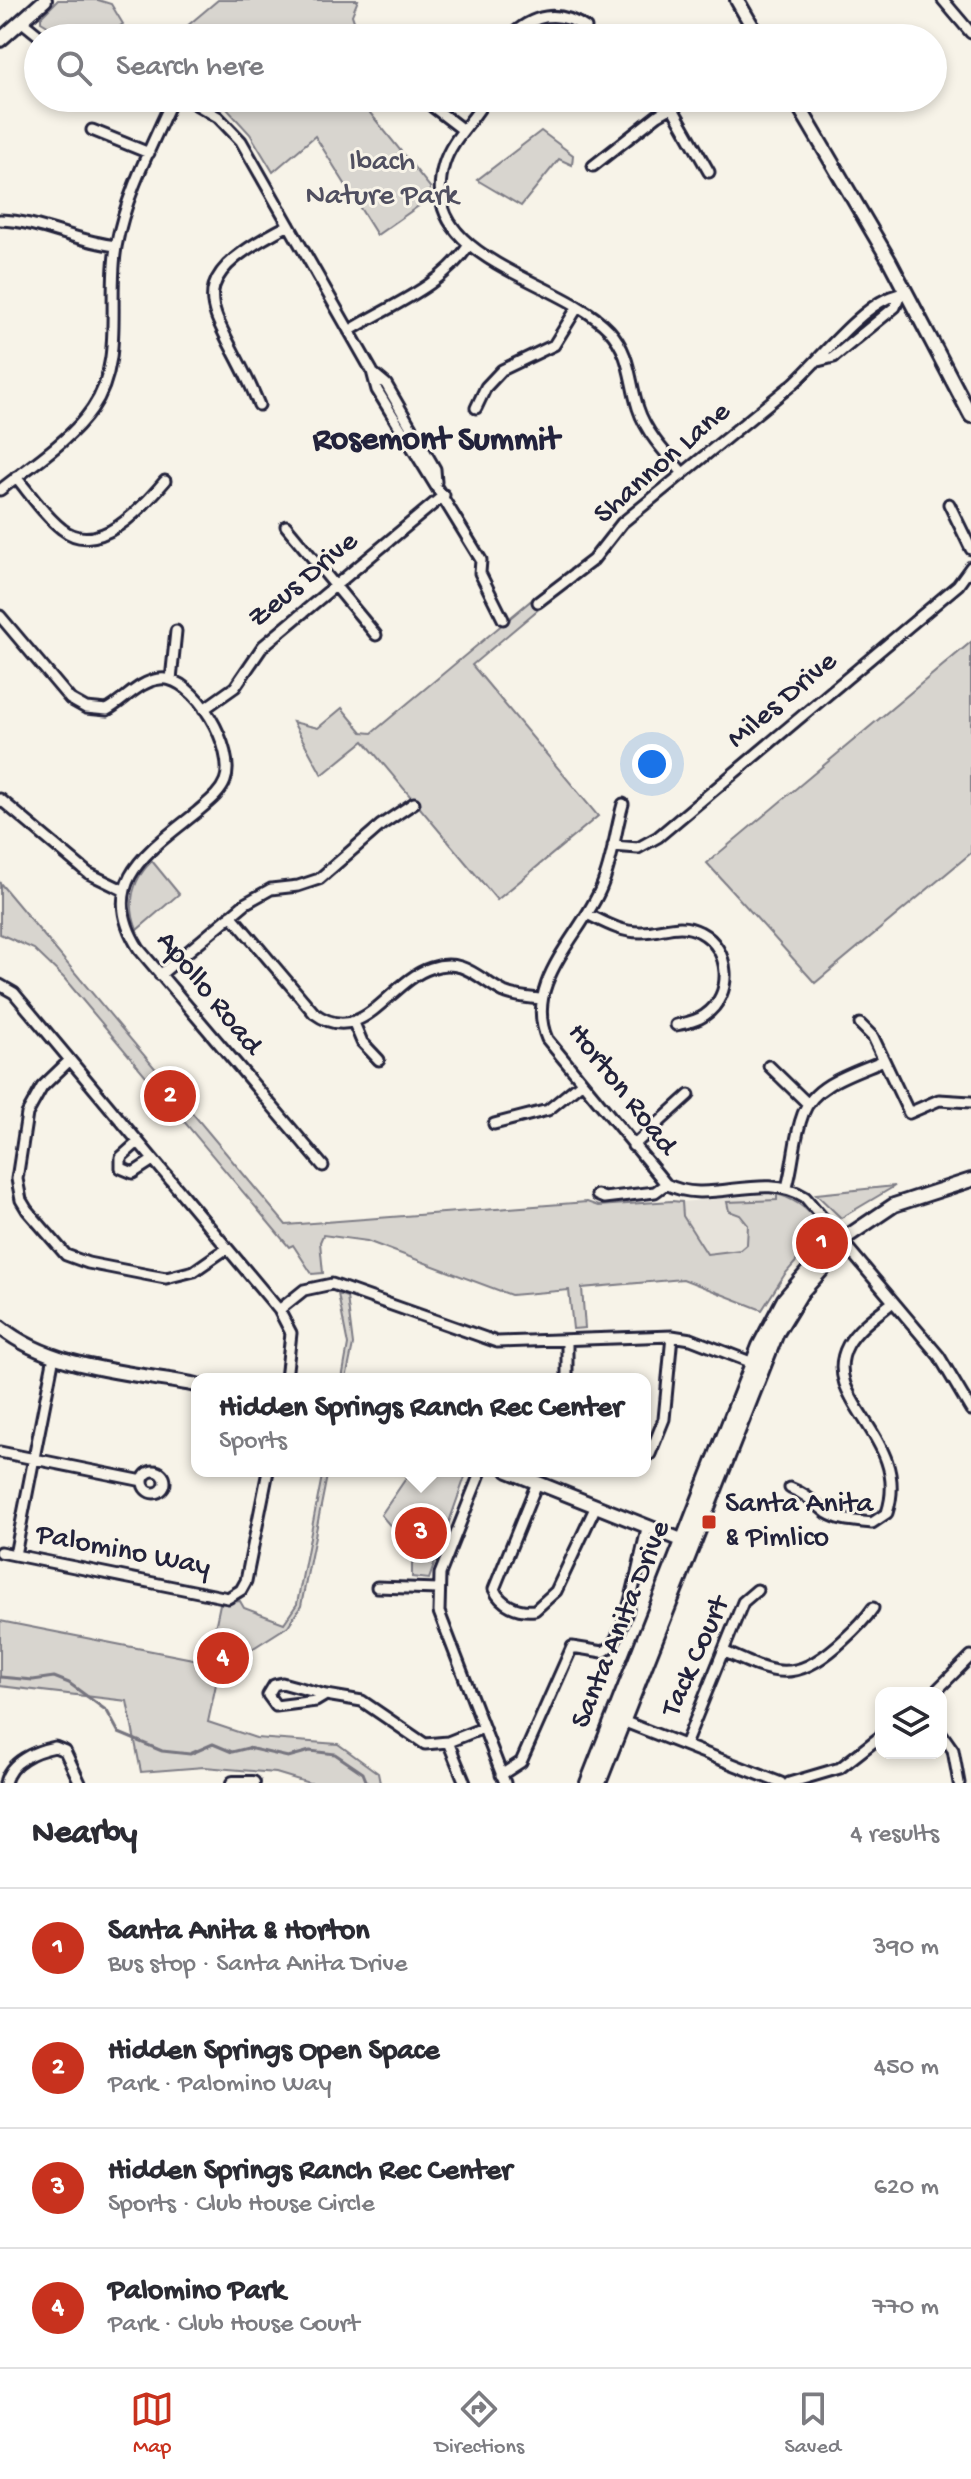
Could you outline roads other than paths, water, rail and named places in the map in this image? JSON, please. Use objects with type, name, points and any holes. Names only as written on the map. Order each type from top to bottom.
[{"type":"main road","points":[[0,40],[45,0]]},
{"type":"main road","points":[[737,0],[751,24]]},
{"type":"main road","points":[[802,112],[971,416]]},
{"type":"main road","name":"Santa Anita Drive","points":[[587,1783],[618,1719],[753,1363],[789,1292],[832,1243],[842,1240],[894,1205],[971,1180]]},
{"type":"main road","name":"Santa Anita Drive","points":[[687,1542],[777,1333],[802,1292],[839,1251],[842,1240]]},
{"type":"main road","points":[[0,1327],[23,1343],[54,1356],[191,1384]]},
{"type":"main road","points":[[522,1477],[687,1542]]},
{"type":"main road","name":"Santa Anita Drive","points":[[599,1783],[618,1719]]},
{"type":"main road","points":[[233,1783],[253,1783]]},
{"type":"street","points":[[943,0],[971,33]]},
{"type":"street","points":[[526,24],[553,15],[565,15],[580,24]]},
{"type":"street","points":[[21,21],[25,24]]},
{"type":"street","points":[[0,490],[84,419],[102,390],[112,344],[116,246],[128,204],[167,112]]},
{"type":"street","points":[[209,112],[241,141],[374,374],[386,384],[433,466],[436,482],[481,560],[480,573],[503,619]]},
{"type":"street","points":[[440,112],[463,130]]},
{"type":"street","points":[[476,112],[445,162],[439,197],[448,221],[469,245],[599,321],[618,342],[631,371],[643,421],[683,473]]},
{"type":"street","points":[[593,166],[665,112]]},
{"type":"street","points":[[675,112],[709,172]]},
{"type":"street","points":[[92,130],[149,153]]},
{"type":"street","points":[[0,220],[24,221],[77,240],[116,246]]},
{"type":"street","points":[[259,405],[215,320],[213,296],[218,276],[230,259],[289,225]]},
{"type":"street","points":[[349,331],[434,282],[452,267],[469,245]]},
{"type":"street","name":"Shannon Lane","points":[[538,602],[593,560],[622,523],[724,443],[818,361],[826,348],[888,298],[903,293]]},
{"type":"street","points":[[476,408],[486,387],[502,370],[554,345],[577,308]]},
{"type":"street","points":[[16,477],[61,529],[89,538],[112,529],[165,481]]},
{"type":"street","name":"Zeus Drive","points":[[204,709],[228,694],[263,646],[444,495]]},
{"type":"street","points":[[949,504],[971,549]]},
{"type":"street","points":[[286,526],[376,635]]},
{"type":"street","name":"Miles Drive","points":[[613,846],[638,848],[658,837],[957,587],[971,567]]},
{"type":"street","points":[[0,616],[70,699],[86,708],[107,710],[142,685],[171,680],[191,690],[227,754],[225,783],[215,796],[142,858],[123,890],[93,877],[0,799]]},
{"type":"street","points":[[171,680],[176,631]]},
{"type":"street","points":[[160,975],[231,915],[271,889],[298,886],[319,879],[414,803]]},
{"type":"street","name":"Horton Road","points":[[623,804],[604,882],[541,999],[541,1020],[547,1039],[580,1084],[666,1184],[684,1191],[787,1187]]},
{"type":"street","name":"Apollo Road","points":[[123,890],[127,929],[160,975],[323,1166]]},
{"type":"street","points":[[587,914],[631,931],[685,927],[701,932],[714,943],[725,970],[722,993],[705,1015],[676,1025]]},
{"type":"street","points":[[231,915],[314,1013],[333,1024],[354,1023],[417,974],[439,965],[463,966],[509,994],[541,999]]},
{"type":"street","points":[[0,985],[14,993],[279,1310],[291,1333],[287,1373]]},
{"type":"street","points":[[354,1023],[362,1042],[379,1060]]},
{"type":"street","points":[[860,1024],[873,1037],[909,1113],[939,1100],[971,1102]]},
{"type":"street","points":[[70,1060],[42,1087],[27,1114],[17,1179],[21,1200],[27,1210],[66,1255],[88,1263],[149,1275],[166,1278],[194,1271],[227,1248]]},
{"type":"street","points":[[884,1060],[826,1087],[808,1104],[787,1187],[814,1205],[966,1387],[971,1410]]},
{"type":"street","points":[[769,1066],[808,1104]]},
{"type":"street","points":[[494,1124],[540,1114],[580,1084]]},
{"type":"street","points":[[633,1146],[689,1095]]},
{"type":"street","points":[[138,1142],[121,1157],[121,1168],[133,1173],[153,1160]]},
{"type":"street","name":"Horton Road","points":[[597,1195],[604,1198],[655,1192],[666,1184]]},
{"type":"street","points":[[279,1310],[304,1290],[332,1284],[497,1342],[567,1341],[644,1334],[672,1336],[691,1339],[753,1363]]},
{"type":"street","points":[[790,1488],[806,1494],[828,1513],[841,1518],[872,1523],[887,1513],[891,1491],[886,1457],[873,1427],[847,1394],[841,1368],[852,1338],[893,1302]]},
{"type":"street","points":[[651,1452],[664,1419],[672,1336]]},
{"type":"street","points":[[567,1341],[567,1373]]},
{"type":"street","points":[[0,1552],[15,1555],[54,1356]]},
{"type":"street","points":[[0,1452],[143,1481]]},
{"type":"street","name":"Palomino Way","points":[[15,1555],[228,1598],[241,1590],[246,1581],[267,1477]]},
{"type":"street","points":[[479,1477],[446,1559],[438,1589],[445,1635],[503,1779],[521,1762],[572,1647],[603,1652],[618,1640],[627,1620],[627,1603],[648,1526]]},
{"type":"street","points":[[537,1483],[494,1589],[499,1598],[511,1606],[535,1610],[556,1591],[596,1506]]},
{"type":"street","points":[[377,1587],[438,1589]]},
{"type":"street","name":"Tack Court","points":[[685,1745],[743,1602],[757,1590]]},
{"type":"street","points":[[723,1651],[767,1671],[800,1670],[821,1659],[864,1622],[873,1608]]},
{"type":"street","points":[[940,1687],[971,1656]]},
{"type":"street","points":[[326,1695],[316,1701],[276,1706],[268,1695],[274,1685],[282,1683],[362,1701],[425,1744],[448,1742],[483,1728]]},
{"type":"street","points":[[618,1719],[781,1783]]},
{"type":"street","points":[[789,1783],[840,1768],[875,1741]]},
{"type":"street","points":[[448,1742],[465,1783]]},
{"type":"street","points":[[947,1742],[953,1750],[959,1783]]},
{"type":"street","points":[[5,1783],[20,1761],[55,1747],[65,1751],[80,1783]]},
{"type":"waterway","points":[[0,1677],[33,1680],[54,1677],[69,1683],[107,1711],[119,1733],[162,1751],[190,1754],[213,1744],[232,1752],[248,1748],[288,1757],[310,1751],[335,1754],[363,1773],[367,1783]]},
{"type":"place","name":"Hidden Springs Open Space","points":[[170,1096]]},
{"type":"place","name":"Santa Anita & Horton","points":[[822,1243]]},
{"type":"place","name":"Santa Anita & Pimlico","points":[[709,1522]]},
{"type":"place","name":"Hidden Springs Ranch Rec Center","points":[[421,1533]]},
{"type":"place","name":"Palomino Park","points":[[223,1658]]},
{"type":"district","name":"Rosemont Summit","points":[[436,442]]},
{"type":"park label","name":"Ibach Nature Park","points":[[382,180]]}]
